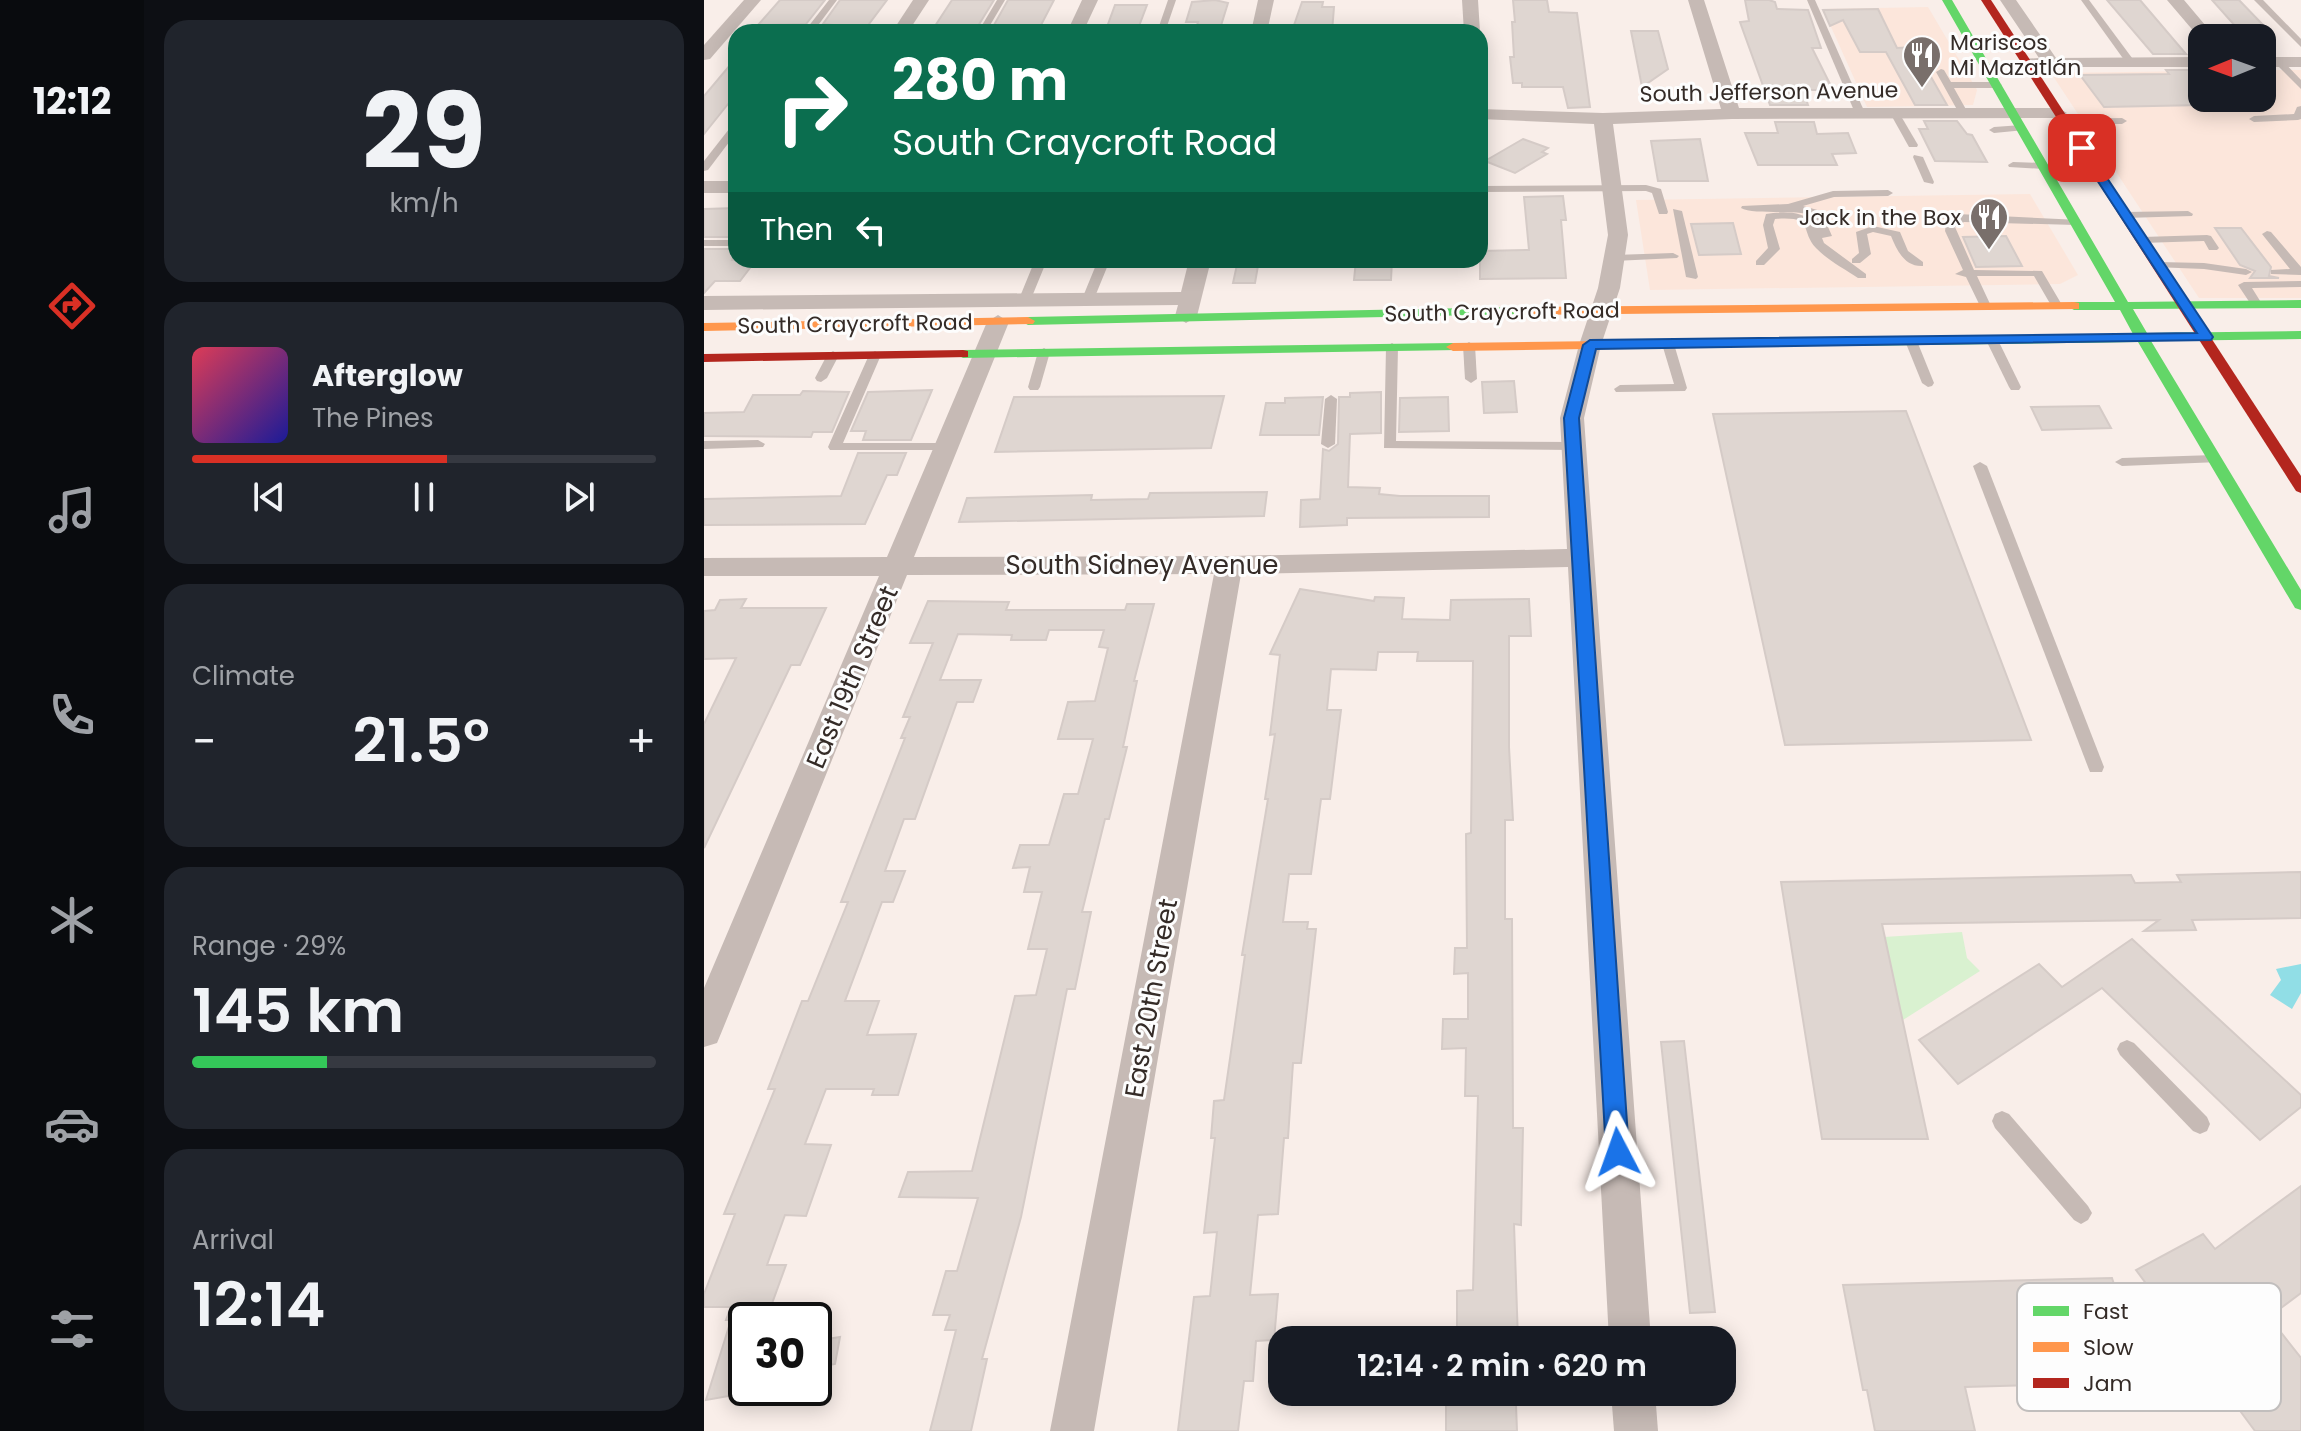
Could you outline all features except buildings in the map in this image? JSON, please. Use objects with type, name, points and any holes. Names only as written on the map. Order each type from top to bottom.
[{"type":"main road","points":[[1947,0],[2142,338],[2301,604]]},
{"type":"main road","points":[[1986,0],[2301,488]]},
{"type":"main road","name":"South Craycroft Road","points":[[704,327],[998,322],[1187,308],[1603,309],[2301,304]]},
{"type":"main road","name":"South Craycroft Road","points":[[704,358],[2301,335]]},
{"type":"street","points":[[732,24],[753,0]]},
{"type":"street","points":[[905,24],[921,0]]},
{"type":"street","points":[[1079,24],[1090,0]]},
{"type":"street","points":[[1261,24],[1266,0]]},
{"type":"street","points":[[1470,0],[1472,24]]},
{"type":"street","points":[[1696,0],[1732,114]]},
{"type":"street","points":[[2008,0],[2051,63]]},
{"type":"street","points":[[2175,0],[2196,24]]},
{"type":"street","points":[[704,55],[728,28]]},
{"type":"street","points":[[2027,63],[2188,62]]},
{"type":"street","points":[[2276,62],[2301,62]]},
{"type":"street","name":"South Jefferson Avenue","points":[[1488,114],[1603,119],[1732,114],[1963,113],[2018,120],[2062,118]]},
{"type":"street","points":[[1603,119],[1618,235],[1603,309],[1590,345],[1572,418],[1629,1326]]},
{"type":"street","points":[[704,187],[728,187]]},
{"type":"street","points":[[1187,308],[1198,268]]},
{"type":"street","name":"South Craycroft Road","points":[[704,303],[1088,299],[1187,308]]},
{"type":"street","name":"East 19th Street","points":[[704,1031],[998,322]]},
{"type":"street","name":"South Sidney Avenue","points":[[704,567],[1229,565],[1580,558]]},
{"type":"street","name":"East 20th Street","points":[[1072,1431],[1229,565]]},
{"type":"street","points":[[1634,1406],[1636,1431]]},
{"type":"lane","points":[[814,24],[833,0]]},
{"type":"lane","points":[[987,24],[1001,0]]},
{"type":"lane","points":[[1164,24],[1172,0]]},
{"type":"lane","points":[[1811,0],[1860,113]]},
{"type":"lane","points":[[2085,0],[2130,62]]},
{"type":"lane","points":[[2258,0],[2301,44]]},
{"type":"lane","points":[[2276,67],[2301,86]]},
{"type":"lane","points":[[1941,72],[1963,113]]},
{"type":"lane","points":[[1948,85],[1997,85]]},
{"type":"lane","points":[[2300,109],[2298,117],[2260,119],[2301,126]]},
{"type":"lane","points":[[1895,113],[1913,145]]},
{"type":"lane","points":[[2062,118],[2122,121]]},
{"type":"lane","points":[[1994,130],[2018,120]]},
{"type":"lane","points":[[704,168],[728,136]]},
{"type":"lane","points":[[1918,157],[1929,182]]},
{"type":"lane","points":[[2013,165],[2044,166]]},
{"type":"lane","points":[[1488,189],[1646,188],[1657,191],[1663,212]]},
{"type":"lane","points":[[1789,207],[1833,194],[1888,193]]},
{"type":"lane","points":[[1746,208],[1789,207],[1817,213],[1834,256]]},
{"type":"lane","points":[[1677,211],[1692,277]]},
{"type":"lane","points":[[2125,215],[2188,214]]},
{"type":"lane","points":[[1760,263],[1774,249],[1768,225],[1770,216],[1784,215],[1803,218],[1812,226],[1819,245],[1862,276]]},
{"type":"lane","points":[[1937,216],[2011,220]]},
{"type":"lane","points":[[1985,306],[1966,274],[1950,226],[1962,219],[2076,222]]},
{"type":"lane","points":[[1856,261],[1865,254],[1861,232],[1873,229],[1896,234],[1903,253],[1919,264]]},
{"type":"lane","points":[[2267,234],[2300,276]]},
{"type":"lane","points":[[2142,240],[2207,238],[2213,248]]},
{"type":"lane","points":[[2178,239],[2196,266]]},
{"type":"lane","points":[[704,243],[728,243]]},
{"type":"lane","points":[[1614,258],[1673,256]]},
{"type":"lane","points":[[2222,259],[2231,271]]},
{"type":"lane","points":[[2158,265],[2231,271],[2245,279],[2300,276]]},
{"type":"lane","points":[[1025,299],[1038,268]]},
{"type":"lane","points":[[1088,299],[1101,268]]},
{"type":"lane","points":[[2275,272],[2300,276]]},
{"type":"lane","points":[[1966,274],[2038,273],[2056,305]]},
{"type":"lane","points":[[2245,279],[2256,304]]},
{"type":"lane","points":[[1992,340],[2015,387]]},
{"type":"lane","points":[[1911,341],[1928,383]]},
{"type":"lane","points":[[1620,389],[1681,388],[1668,344]]},
{"type":"lane","points":[[1469,346],[1471,379]]},
{"type":"lane","points":[[1392,347],[1389,445],[1573,446]]},
{"type":"lane","points":[[1034,387],[1044,352]]},
{"type":"lane","points":[[821,378],[833,355]]},
{"type":"lane","points":[[875,355],[835,447],[945,447]]},
{"type":"lane","points":[[1328,444],[1331,399]]},
{"type":"lane","points":[[704,445],[758,444]]},
{"type":"lane","points":[[2122,462],[2214,459]]},
{"type":"lane","points":[[1980,466],[2096,767]]},
{"type":"lane","points":[[2127,1049],[2200,1124]]},
{"type":"lane","points":[[2002,1121],[2081,1213]]},
{"type":"shaded area","points":[[1928,7],[1977,90],[1973,105],[1867,107],[1823,9]]},
{"type":"shaded area","points":[[2276,70],[2301,70],[2301,298],[2199,298],[2051,73],[2188,71],[2188,112],[2276,112]]},
{"type":"shaded area","points":[[2030,194],[2078,275],[2060,284],[1650,290],[1636,200]]},
{"type":"green space","points":[[1962,932],[1967,958],[1980,971],[1903,1020],[1884,937]]},
{"type":"water","points":[[2301,964],[2301,993],[2292,1009],[2270,995],[2281,980],[2276,969]]},
{"type":"traffic: fast","points":[[1947,0],[2215,463],[2301,604]]},
{"type":"traffic: fast","points":[[2074,306],[2301,304]]},
{"type":"traffic: fast","points":[[1028,321],[1518,311]]},
{"type":"traffic: fast","points":[[1848,342],[2301,335]]},
{"type":"traffic: fast","points":[[963,354],[1453,347]]},
{"type":"traffic: slow","points":[[1518,311],[2074,306]]},
{"type":"traffic: slow","points":[[704,327],[1028,321]]},
{"type":"traffic: slow","points":[[1453,347],[1848,342]]},
{"type":"traffic: jam","points":[[1986,0],[2301,488]]},
{"type":"traffic: jam","points":[[704,358],[963,354]]},
{"type":"place","name":"Mariscos Mi Mazatlán","points":[[1922,89]]},
{"type":"place","name":"Jack in the Box","points":[[1989,251]]},
{"type":"route","points":[[1618,1152],[1572,418],[1590,345],[2206,337],[2082,148]]}]
